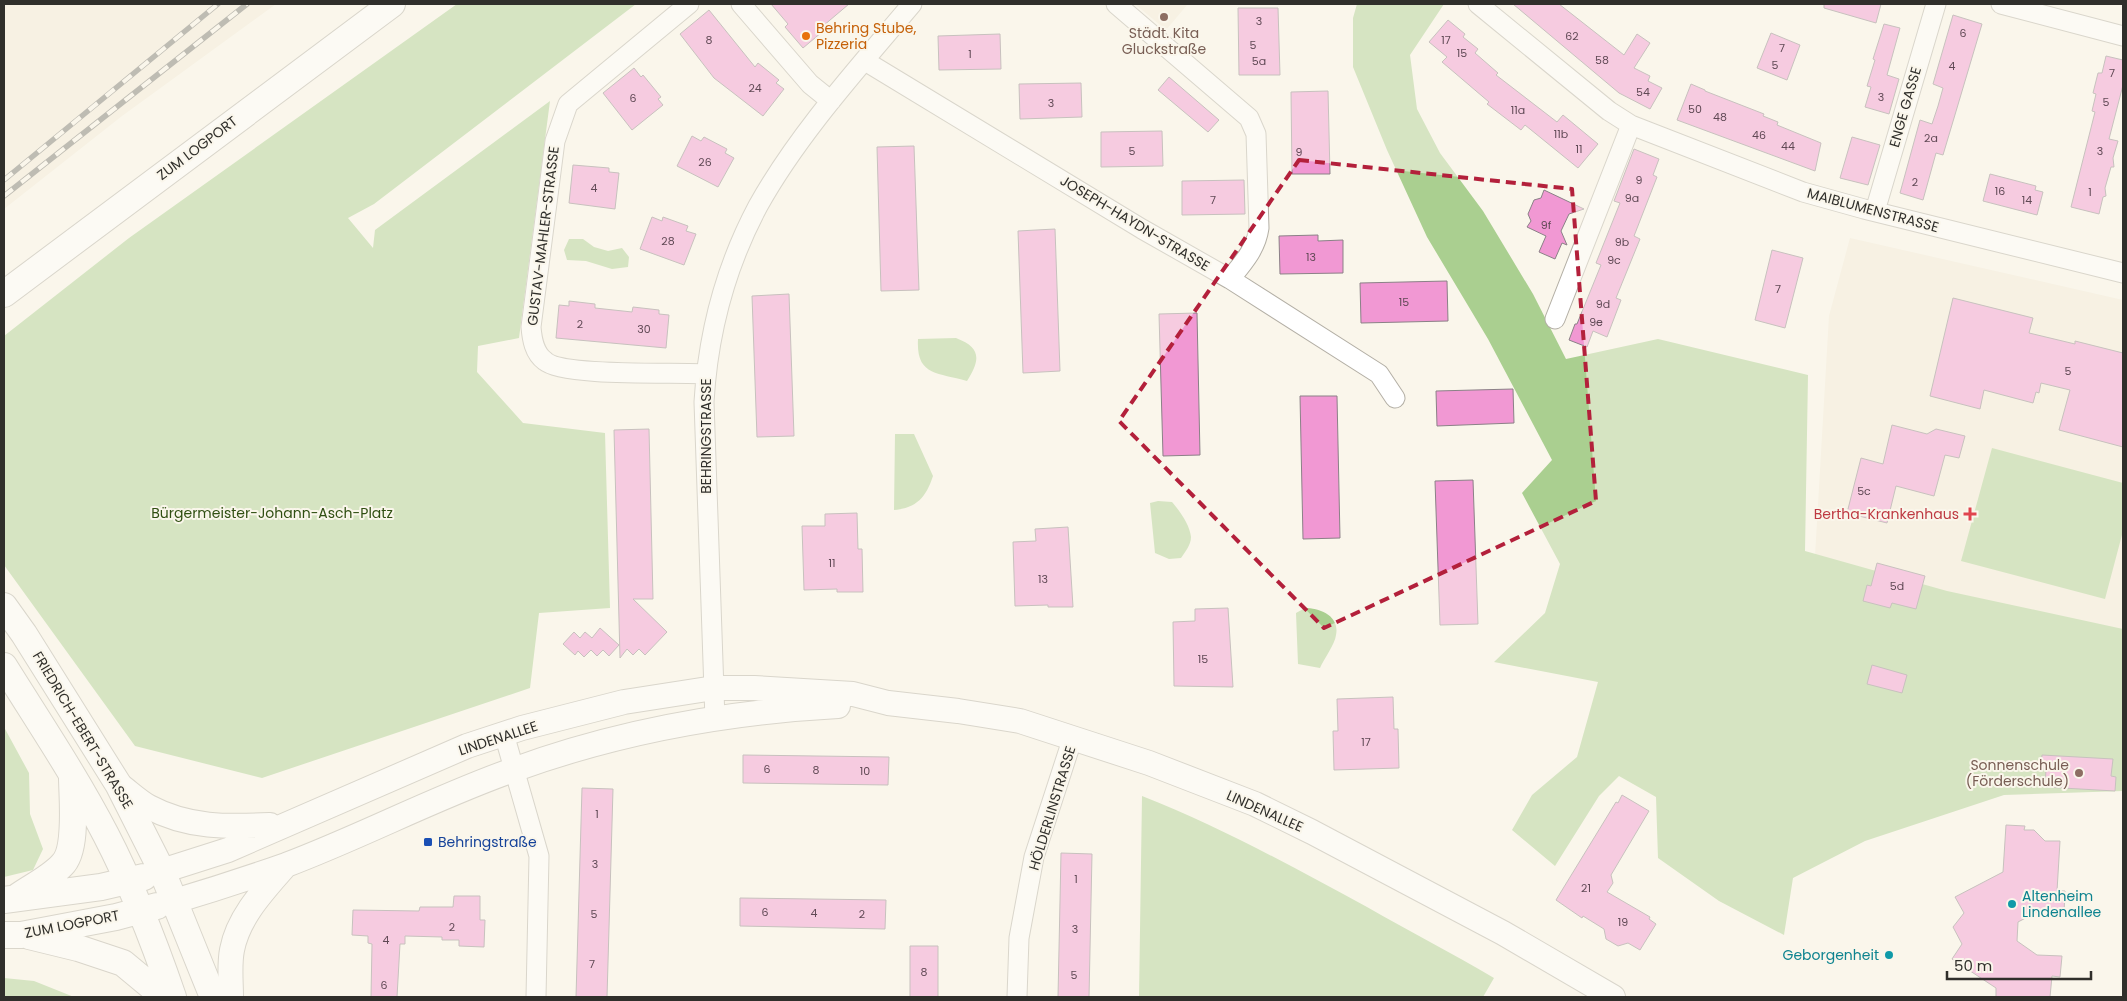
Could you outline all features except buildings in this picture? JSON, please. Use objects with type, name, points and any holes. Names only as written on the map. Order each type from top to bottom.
[{"type":"main road","name":"ZUM LOGPORT","points":[[4,294],[392,4]]},
{"type":"main road","name":"FRIEDRICH-EBERT-STRASSE","points":[[4,606],[24,634],[118,784],[162,871],[213,997]]},
{"type":"main road","points":[[4,666],[72,774],[106,836],[128,882],[156,949],[173,997]]},
{"type":"main road","points":[[8,900],[64,864],[71,846],[73,830],[72,774]]},
{"type":"main road","name":"LINDENALLEE","points":[[128,882],[162,871]]},
{"type":"main road","points":[[8,900],[128,882]]},
{"type":"main road","name":"LINDENALLEE","points":[[140,911],[174,901]]},
{"type":"main road","name":"ZUM LOGPORT","points":[[13,935],[140,911]]},
{"type":"main road","points":[[13,935],[78,948],[123,962],[164,997]]},
{"type":"street","name":"GUSTAV-MAHLER-STRASSE","points":[[689,4],[568,104],[555,140],[531,327],[533,344],[544,361],[554,367],[612,372],[706,374]]},
{"type":"street","points":[[741,4],[810,84],[831,101]]},
{"type":"street","name":"BEHRINGSTRASSE","points":[[715,720],[704,402],[711,340],[728,276],[746,230],[773,181],[831,101],[912,4]]},
{"type":"street","points":[[1116,4],[1249,118],[1256,134],[1258,240],[1247,258],[1230,279]]},
{"type":"street","name":"MAIBLUMENSTRASSE","points":[[1478,4],[1610,111],[1631,125],[1803,192],[1875,212],[2123,270]]},
{"type":"street","name":"ENGE GASSE","points":[[1875,212],[1936,4]]},
{"type":"street","points":[[2001,4],[2123,36]]},
{"type":"street","name":"JOSEPH-HAYDN-STRASSE","points":[[865,60],[1142,229],[1230,279],[1379,374],[1395,398]]},
{"type":"street","points":[[1555,319],[1631,125]]},
{"type":"street","name":"LINDENALLEE","points":[[162,871],[228,850],[468,746],[504,734],[624,702],[714,688],[754,688],[853,694],[888,703],[1000,717],[1074,737],[1254,804],[1503,932],[1613,997]]},
{"type":"street","name":"LINDENALLEE","points":[[174,901],[286,864],[515,769],[597,743],[667,728],[765,712],[888,703]]},
{"type":"street","points":[[504,734],[539,856],[536,997]]},
{"type":"street","name":"HÖLDERLINSTRASSE","points":[[1016,997],[1019,938],[1034,857],[1074,737]]},
{"type":"street","points":[[118,784],[149,807],[184,822],[210,826],[282,825]]},
{"type":"street","points":[[231,997],[232,950],[240,927],[259,895],[286,864]]},
{"type":"highlighted area","points":[[1299,160],[1572,189],[1596,501],[1324,628],[1119,421]]},
{"type":"shaded area","points":[[4,4],[276,4],[122,116],[4,209]]},
{"type":"shaded area","name":"Städt. Kita Gluckstraße","points":[[1135,4],[1212,4],[1187,5],[1166,30]]},
{"type":"shaded area","name":"Bertha-Krankenhaus","points":[[1850,238],[2123,300],[2123,734],[1806,711],[1829,316]]},
{"type":"green space","name":"Bürgermeister-Johann-Asch-Platz","points":[[457,4],[636,4],[374,204],[348,218],[373,248],[375,230],[550,101],[519,338],[478,346],[477,372],[523,423],[605,433],[610,608],[539,613],[530,688],[262,778],[135,746],[4,565],[4,336],[129,238]]},
{"type":"green space","points":[[1357,4],[1444,4],[1410,55],[1417,109],[1440,153],[1483,211],[1533,294],[1566,359],[1658,339],[1808,375],[1805,551],[1947,591],[2123,629],[2123,791],[2004,795],[1865,841],[1793,878],[1784,935],[1719,901],[1658,858],[1656,797],[1619,776],[1599,796],[1555,866],[1512,830],[1532,795],[1577,757],[1598,682],[1494,662],[1545,613],[1560,564],[1522,493],[1552,460],[1488,339],[1427,237],[1387,150],[1353,67],[1353,18]]},
{"type":"green space","points":[[569,239],[583,239],[594,247],[608,251],[622,248],[629,257],[628,267],[612,269],[586,261],[567,260],[564,250]]},
{"type":"green space","points":[[956,338],[971,346],[976,355],[974,367],[967,381],[938,374],[930,370],[921,360],[918,351],[918,339]]},
{"type":"green space","points":[[895,434],[914,434],[933,476],[920,500],[909,507],[894,510]]},
{"type":"green space","points":[[1992,448],[2123,483],[2123,531],[2105,599],[1961,561]]},
{"type":"green space","points":[[1158,501],[1172,502],[1181,513],[1189,528],[1191,540],[1181,558],[1169,559],[1155,553],[1150,503]]},
{"type":"green space","points":[[1305,608],[1311,608],[1328,614],[1335,623],[1336,635],[1334,643],[1320,668],[1298,664],[1296,613]]},
{"type":"green space","points":[[4,727],[29,773],[30,814],[43,849],[33,870],[4,877]]},
{"type":"green space","points":[[1142,796],[1256,848],[1494,978],[1483,997],[1139,997]]},
{"type":"green space","points":[[4,978],[34,981],[74,997],[4,997]]},
{"type":"railway","points":[[4,180],[218,4]]},
{"type":"railway","points":[[4,196],[247,4]]},
{"type":"place","name":"Städt. Kita Gluckstraße","points":[[1164,17]]},
{"type":"place","name":"Behring Stube, Pizzeria","points":[[806,36]]},
{"type":"place","name":"Bertha-Krankenhaus","points":[[1970,514]]},
{"type":"place","name":"Sonnenschule (Förderschule)","points":[[2079,773]]},
{"type":"place","name":"Behringstraße","points":[[428,842]]},
{"type":"place","name":"Altenheim Lindenallee","points":[[2012,904]]},
{"type":"place","name":"Geborgenheit","points":[[1889,955]]}]
